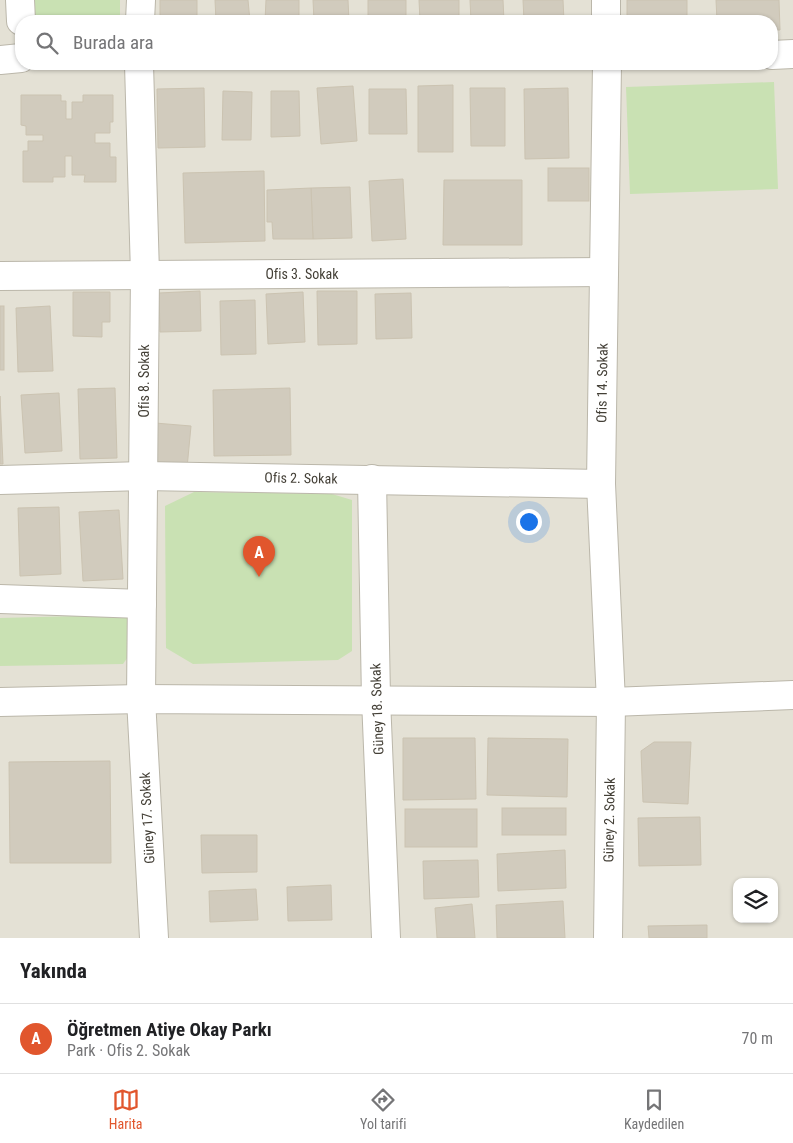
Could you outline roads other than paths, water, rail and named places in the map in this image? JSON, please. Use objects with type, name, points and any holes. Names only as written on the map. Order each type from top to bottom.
[{"type":"street","points":[[20,0],[21,15]]},
{"type":"street","points":[[140,15],[141,0]]},
{"type":"street","points":[[606,0],[606,15]]},
{"type":"street","points":[[778,54],[793,54]]},
{"type":"street","points":[[0,60],[15,59]]},
{"type":"street","name":"Ofis 8. Sokak","points":[[139,70],[145,274],[141,699]]},
{"type":"street","name":"Ofis 14. Sokak","points":[[607,70],[601,484],[611,702]]},
{"type":"street","name":"Ofis 3. Sokak","points":[[0,276],[604,272]]},
{"type":"street","name":"Ofis 2. Sokak","points":[[0,480],[144,476],[601,484]]},
{"type":"street","name":"Güney 18. Sokak","points":[[372,479],[376,699],[386,938]]},
{"type":"street","points":[[0,599],[142,604]]},
{"type":"street","points":[[0,702],[141,699],[376,699],[611,702],[793,694]]},
{"type":"street","name":"Güney 17. Sokak","points":[[141,699],[154,938]]},
{"type":"street","name":"Güney 2. Sokak","points":[[608,938],[611,702]]},
{"type":"place","name":"Öğretmen Atiye Okay Parkı","points":[[259,577]]}]
